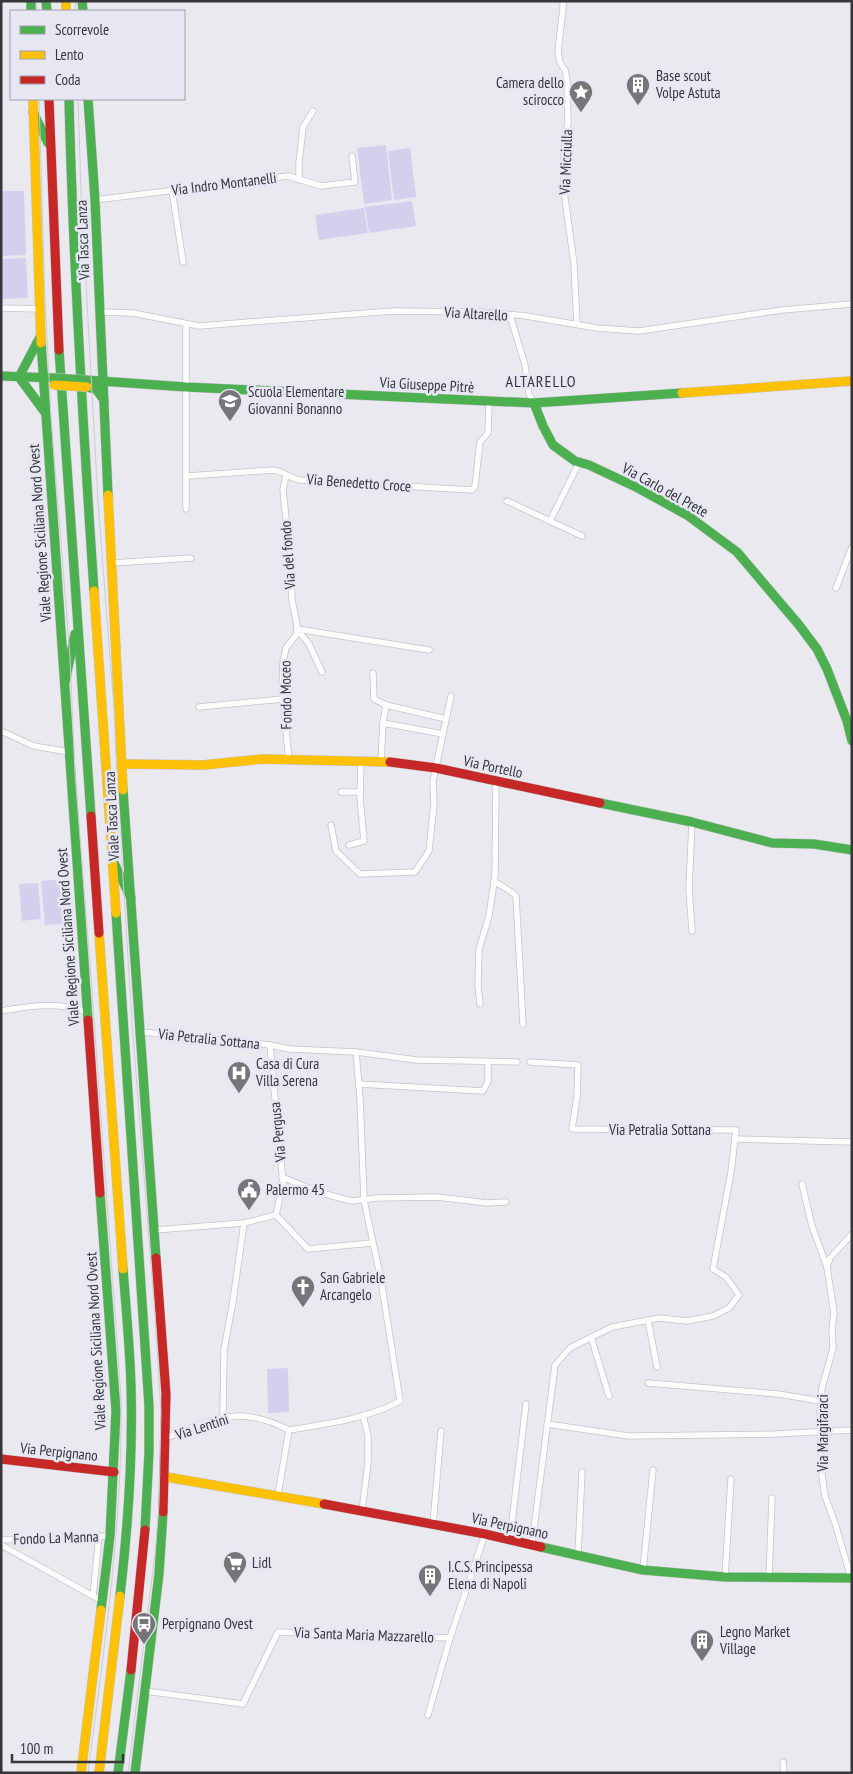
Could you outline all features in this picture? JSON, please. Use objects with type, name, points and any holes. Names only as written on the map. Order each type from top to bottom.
[{"type":"street","name":"Via Micciulla","points":[[563,1],[564,8],[558,51],[560,63],[565,70],[567,80],[568,121],[564,150],[564,191],[574,264],[577,324]]},
{"type":"street","name":"Viale Regione Siciliana Nord Ovest","points":[[33,100],[42,378],[116,1411],[110,1536],[81,1773]]},
{"type":"street","name":"Viale Regione Siciliana Nord Ovest","points":[[49,100],[56,291],[77,624],[128,1331],[132,1425],[126,1546],[99,1773]]},
{"type":"street","name":"Via Tasca Lanza","points":[[88,100],[95,200],[103,381]]},
{"type":"street","points":[[70,102],[81,398],[146,1342],[150,1428],[145,1548],[118,1773]]},
{"type":"street","points":[[33,112],[50,147]]},
{"type":"street","points":[[300,180],[299,163],[303,127],[313,112]]},
{"type":"street","name":"Via Indro Montanelli","points":[[95,200],[288,176],[321,186],[355,182],[352,156]]},
{"type":"street","points":[[172,190],[183,262]]},
{"type":"street","name":"Via Altarello","points":[[99,312],[133,313],[186,325],[199,326],[394,311],[482,312],[526,316],[597,328],[639,331],[782,310],[852,304]]},
{"type":"street","points":[[1,308],[39,309]]},
{"type":"street","name":"Via Carlo del Prete","points":[[510,316],[525,365],[529,394],[542,426],[553,445],[575,461],[638,488],[686,515],[737,552],[800,625],[817,649],[828,670],[844,712],[852,741]]},
{"type":"street","points":[[186,325],[186,509]]},
{"type":"street","points":[[40,336],[19,377],[45,411]]},
{"type":"street","name":"Via Giuseppe Pitrè","points":[[1,376],[42,378],[54,382],[87,384],[103,381],[186,387],[534,404],[852,381]]},
{"type":"street","points":[[103,381],[104,400]]},
{"type":"street","name":"Via Giuseppe Pitrè","points":[[43,389],[54,382]]},
{"type":"street","points":[[87,384],[96,389],[104,400]]},
{"type":"street","name":"Viale Tasca Lanza","points":[[104,400],[131,898],[155,1230]]},
{"type":"street","name":"Via Benedetto Croce","points":[[187,476],[274,470],[290,478],[300,480],[473,489],[476,484],[480,442],[488,433],[489,402]]},
{"type":"street","points":[[550,521],[580,462]]},
{"type":"street","name":"Via del fondo","points":[[286,475],[282,490],[290,557],[292,600],[297,632]]},
{"type":"street","points":[[508,501],[582,536]]},
{"type":"street","points":[[836,588],[852,547]]},
{"type":"street","points":[[112,563],[191,558]]},
{"type":"street","points":[[65,682],[77,624]]},
{"type":"street","points":[[297,632],[429,650]]},
{"type":"street","points":[[297,632],[309,644],[322,672]]},
{"type":"street","name":"Fondo Moceo","points":[[289,761],[283,699],[283,662],[286,648],[297,632]]},
{"type":"street","points":[[373,672],[374,699],[386,705],[446,719]]},
{"type":"street","points":[[331,825],[336,851],[360,874],[415,872],[429,851],[436,768],[452,696]]},
{"type":"street","points":[[199,707],[283,699]]},
{"type":"street","points":[[381,760],[386,705]]},
{"type":"street","points":[[383,723],[443,734]]},
{"type":"street","points":[[1,731],[34,746],[69,752]]},
{"type":"street","name":"Via Portello","points":[[123,764],[203,765],[262,760],[361,765],[381,760],[436,768],[692,822],[772,843],[814,844],[852,850]]},
{"type":"street","points":[[349,844],[364,841],[360,792],[361,765]]},
{"type":"street","points":[[480,1004],[478,986],[479,949],[489,916],[494,881],[496,782]]},
{"type":"street","points":[[341,792],[360,792]]},
{"type":"street","points":[[692,822],[688,889],[692,931]]},
{"type":"street","points":[[112,858],[131,898]]},
{"type":"street","points":[[494,881],[509,889],[516,896],[523,1024]]},
{"type":"street","points":[[1,1011],[50,1005],[69,1006],[87,1012]]},
{"type":"street","name":"Via Petralia Sottana","points":[[140,1032],[270,1045],[290,1049],[356,1052],[417,1060],[517,1062]]},
{"type":"street","name":"Via Pergusa","points":[[270,1045],[283,1183],[276,1215]]},
{"type":"street","points":[[278,1495],[289,1430],[363,1415],[388,1408],[400,1401],[380,1280],[364,1200],[360,1084],[356,1052]]},
{"type":"street","points":[[360,1084],[482,1091],[488,1082],[488,1062]]},
{"type":"street","name":"Via Petralia Sottana","points":[[530,1062],[578,1065],[577,1097],[572,1129],[736,1130],[735,1139],[852,1142]]},
{"type":"street","points":[[532,1544],[555,1365],[570,1348],[612,1327],[659,1318],[687,1321],[713,1316],[729,1308],[739,1295],[726,1277],[713,1269],[730,1181],[735,1139]]},
{"type":"street","points":[[282,1177],[321,1193],[352,1201],[437,1198],[487,1203],[506,1202]]},
{"type":"street","name":"Via Margifaraci","points":[[802,1184],[812,1226],[827,1267],[834,1313],[832,1329],[833,1348],[822,1388],[821,1401],[822,1475],[825,1496],[851,1578]]},
{"type":"street","points":[[135,1773],[159,1574],[166,1477],[164,1358],[155,1230],[244,1223],[276,1215],[308,1249],[372,1243]]},
{"type":"street","points":[[223,1418],[224,1350],[244,1223]]},
{"type":"street","points":[[827,1267],[830,1258],[852,1234]]},
{"type":"street","points":[[648,1320],[657,1367]]},
{"type":"street","points":[[591,1337],[609,1396]]},
{"type":"street","points":[[648,1384],[778,1394],[821,1401]]},
{"type":"street","points":[[510,1539],[526,1404]]},
{"type":"street","name":"Via Lentini","points":[[166,1438],[215,1419],[242,1415],[271,1421],[289,1430]]},
{"type":"street","points":[[362,1511],[368,1463],[368,1436],[363,1415]]},
{"type":"street","points":[[547,1424],[629,1436],[776,1434],[852,1430]]},
{"type":"street","points":[[433,1525],[441,1431]]},
{"type":"street","name":"Via Perpignano","points":[[1,1458],[18,1462],[114,1472]]},
{"type":"street","points":[[643,1570],[653,1470]]},
{"type":"street","points":[[578,1555],[582,1472]]},
{"type":"street","name":"Via Perpignano","points":[[166,1477],[278,1495],[485,1534],[643,1570],[725,1578],[851,1578]]},
{"type":"street","points":[[725,1578],[731,1479]]},
{"type":"street","points":[[769,1578],[772,1498]]},
{"type":"street","points":[[428,1714],[450,1638],[485,1534]]},
{"type":"street","points":[[93,1596],[99,1536]]},
{"type":"street","name":"Fondo La Manna","points":[[1,1540],[110,1536]]},
{"type":"street","points":[[1,1545],[102,1601]]},
{"type":"street","name":"Via Santa Maria Mazzarello","points":[[145,1691],[243,1704],[278,1632],[450,1638]]},
{"type":"street","points":[[783,1762],[784,1773]]},
{"type":"shaded area","points":[[386,145],[392,200],[364,204],[357,148]]},
{"type":"shaded area","points":[[410,148],[416,197],[394,200],[388,151]]},
{"type":"shaded area","points":[[1,191],[24,191],[26,255],[1,256]]},
{"type":"shaded area","points":[[412,201],[416,226],[369,233],[365,207]]},
{"type":"shaded area","points":[[364,208],[368,233],[319,240],[315,215]]},
{"type":"shaded area","points":[[26,258],[28,298],[1,299],[1,259]]},
{"type":"shaded area","points":[[65,879],[68,923],[45,925],[41,881]]},
{"type":"shaded area","points":[[38,883],[41,919],[22,921],[19,884]]},
{"type":"shaded area","points":[[288,1368],[289,1412],[268,1413],[267,1369]]},
{"type":"tram line","points":[[37,1],[37,10]]},
{"type":"tram line","points":[[75,1],[76,10]]},
{"type":"tram line","points":[[39,100],[45,300],[51,416],[70,657],[75,774],[121,1397],[121,1444],[116,1538],[88,1773]]},
{"type":"tram line","points":[[78,100],[81,193],[98,501],[114,709],[132,1022],[161,1412],[159,1505],[155,1554],[128,1773]]},
{"type":"traffic: fast","points":[[31,1],[31,10]]},
{"type":"traffic: fast","points":[[46,1],[47,10]]},
{"type":"traffic: fast","points":[[82,1],[83,10]]},
{"type":"traffic: fast","points":[[69,100],[79,345],[94,591]]},
{"type":"traffic: fast","points":[[88,100],[95,200],[108,495]]},
{"type":"traffic: fast","points":[[33,112],[48,143]]},
{"type":"traffic: fast","points":[[19,377],[40,337]]},
{"type":"traffic: fast","points":[[41,343],[88,1020]]},
{"type":"traffic: fast","points":[[59,350],[91,816]]},
{"type":"traffic: fast","points":[[1,376],[54,378]]},
{"type":"traffic: fast","points":[[19,377],[44,411]]},
{"type":"traffic: fast","points":[[54,378],[86,380]]},
{"type":"traffic: fast","points":[[86,380],[186,387],[534,403],[682,393]]},
{"type":"traffic: fast","points":[[87,387],[96,389],[104,400]]},
{"type":"traffic: fast","points":[[534,403],[553,445],[575,461],[589,465],[638,488],[687,515],[737,552],[817,649],[827,669],[847,721],[852,741]]},
{"type":"traffic: fast","points":[[65,682],[75,634]]},
{"type":"traffic: fast","points":[[123,790],[156,1258]]},
{"type":"traffic: fast","points":[[600,803],[692,822],[772,843],[814,844],[852,850]]},
{"type":"traffic: fast","points":[[114,863],[131,898]]},
{"type":"traffic: fast","points":[[116,913],[149,1406],[145,1530]]},
{"type":"traffic: fast","points":[[100,1193],[116,1411],[110,1536],[101,1610]]},
{"type":"traffic: fast","points":[[120,1596],[131,1466],[130,1372],[123,1269]]},
{"type":"traffic: fast","points":[[135,1773],[159,1574],[163,1512]]},
{"type":"traffic: fast","points":[[541,1547],[643,1570],[725,1577],[852,1578]]},
{"type":"traffic: fast","points":[[118,1773],[131,1670]]},
{"type":"traffic: slow","points":[[66,1],[66,10]]},
{"type":"traffic: slow","points":[[33,100],[41,343]]},
{"type":"traffic: slow","points":[[682,393],[852,381]]},
{"type":"traffic: slow","points":[[54,385],[87,387]]},
{"type":"traffic: slow","points":[[108,495],[123,790]]},
{"type":"traffic: slow","points":[[94,591],[116,913]]},
{"type":"traffic: slow","points":[[123,764],[203,765],[262,759],[390,762]]},
{"type":"traffic: slow","points":[[99,933],[123,1269]]},
{"type":"traffic: slow","points":[[166,1477],[324,1504]]},
{"type":"traffic: slow","points":[[99,1773],[120,1596]]},
{"type":"traffic: slow","points":[[81,1773],[101,1610]]},
{"type":"traffic: jam","points":[[49,100],[59,350]]},
{"type":"traffic: jam","points":[[390,762],[436,768],[600,803]]},
{"type":"traffic: jam","points":[[91,816],[99,933]]},
{"type":"traffic: jam","points":[[88,1020],[100,1193]]},
{"type":"traffic: jam","points":[[156,1258],[166,1394],[163,1512]]},
{"type":"traffic: jam","points":[[1,1459],[114,1472]]},
{"type":"traffic: jam","points":[[324,1504],[485,1534],[541,1547]]},
{"type":"traffic: jam","points":[[131,1670],[145,1530]]},
{"type":"place","name":"Base scout Volpe Astuta","points":[[638,106]]},
{"type":"place","name":"Camera dello scirocco","points":[[581,113]]},
{"type":"place","name":"Scuola Elementare Giovanni Bonanno","points":[[230,422]]},
{"type":"place","name":"Casa di Cura Villa Serena","points":[[239,1094]]},
{"type":"place","name":"Palermo 45","points":[[249,1211]]},
{"type":"place","name":"San Gabriele Arcangelo","points":[[303,1308]]},
{"type":"place","name":"Lidl","points":[[235,1584]]},
{"type":"place","name":"I.C.S. Principessa Elena di Napoli","points":[[430,1597]]},
{"type":"place","name":"Perpignano Ovest","points":[[144,1645]]},
{"type":"place","name":"Legno Market Village","points":[[702,1662]]},
{"type":"district","name":"ALTARELLO","points":[[541,381]]}]
